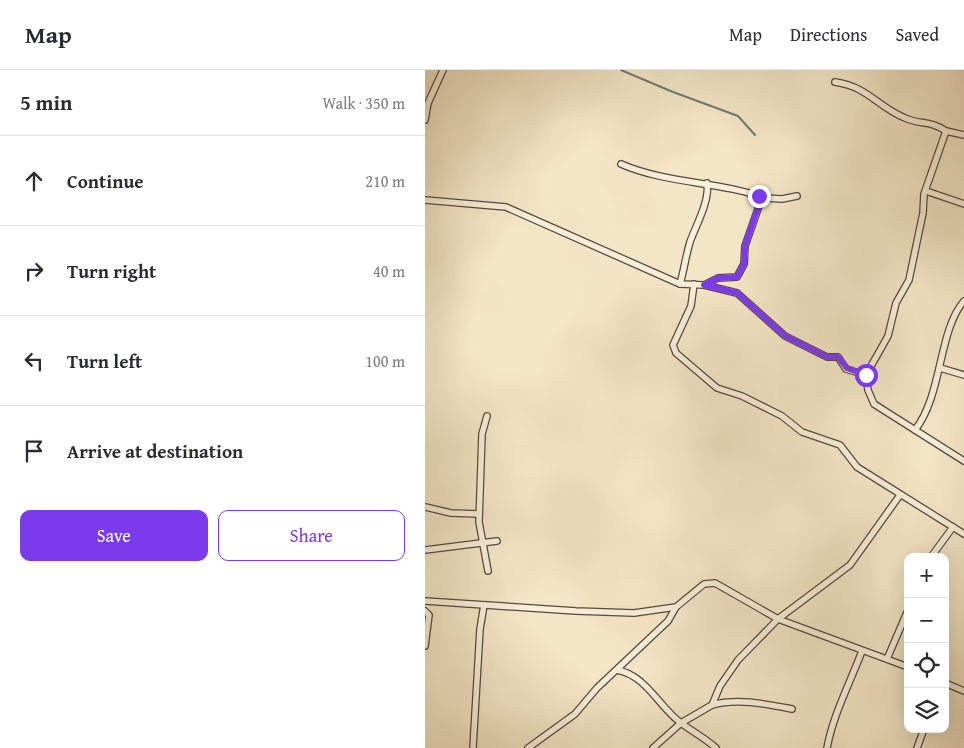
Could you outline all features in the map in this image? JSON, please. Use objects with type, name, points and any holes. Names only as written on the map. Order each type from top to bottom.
[{"type":"street","points":[[425,120],[428,103],[443,70]]},
{"type":"street","points":[[835,82],[864,90],[895,114],[907,120],[935,123],[946,131],[964,135]]},
{"type":"street","points":[[946,131],[926,191],[909,280],[896,303],[888,336],[866,375],[868,390],[874,404],[964,461]]},
{"type":"street","points":[[621,164],[643,173],[667,179],[707,183],[765,198],[782,199],[797,196]]},
{"type":"street","points":[[680,284],[689,244],[708,189],[707,183]]},
{"type":"street","points":[[926,191],[964,204]]},
{"type":"street","points":[[704,285],[718,278],[737,277],[744,264],[745,246],[754,219],[760,203],[765,198]]},
{"type":"street","points":[[425,200],[486,204],[506,208],[680,284],[704,285],[737,293],[785,336],[827,357],[838,357],[847,368],[866,375]]},
{"type":"street","points":[[694,284],[691,306],[673,345],[676,352],[717,388],[741,396],[782,416],[801,432],[840,445],[857,467],[964,534]]},
{"type":"street","points":[[915,430],[930,399],[958,307],[964,301]]},
{"type":"street","points":[[940,368],[964,375]]},
{"type":"street","points":[[487,416],[482,434],[479,514],[482,543],[488,571]]},
{"type":"street","points":[[712,705],[721,686],[738,660],[778,619],[850,565],[899,495]]},
{"type":"street","points":[[425,508],[451,513],[479,514]]},
{"type":"street","points":[[934,553],[953,527]]},
{"type":"street","points":[[425,550],[497,541]]},
{"type":"street","points":[[528,748],[575,714],[597,688],[668,621],[676,607],[704,584],[715,583],[778,619],[904,665]]},
{"type":"street","points":[[425,601],[634,613],[676,607]]},
{"type":"street","points":[[473,748],[483,605]]},
{"type":"street","points":[[425,611],[429,614],[425,646]]},
{"type":"street","points":[[887,658],[904,619]]},
{"type":"street","points":[[827,748],[831,727],[842,705],[862,651]]},
{"type":"street","points":[[617,670],[630,672],[681,723],[702,736],[716,748]]},
{"type":"street","points":[[949,685],[964,692]]},
{"type":"street","points":[[653,748],[681,723],[712,705],[725,702],[746,702],[792,708]]},
{"type":"street","points":[[917,748],[923,733]]},
{"type":"waterway","points":[[621,70],[738,116],[755,135]]},
{"type":"route","points":[[759,196],[765,198],[760,203],[754,219],[745,246],[744,264],[739,270],[737,277],[718,278],[704,285],[737,293],[748,304],[763,314],[785,336],[827,357],[838,357],[847,368],[866,375]]}]
